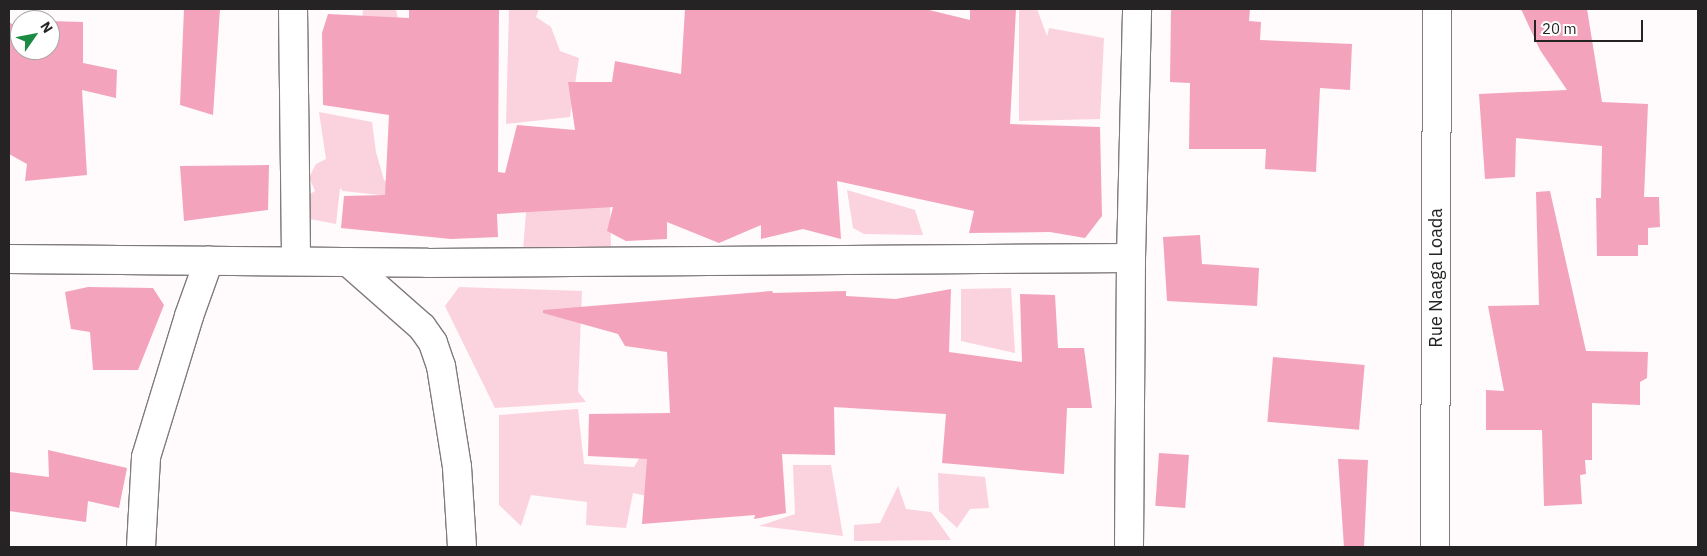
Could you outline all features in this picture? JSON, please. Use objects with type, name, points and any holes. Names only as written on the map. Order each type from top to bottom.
[{"type":"street","points":[[293,9],[296,261]]},
{"type":"street","points":[[1129,547],[1131,258],[1137,9]]},
{"type":"street","name":"Rue Naaga Loada","points":[[1435,547],[1437,9]]},
{"type":"street","points":[[9,259],[437,263],[1131,258]]},
{"type":"street","points":[[140,547],[146,457],[189,316],[209,260]]},
{"type":"street","points":[[348,262],[422,327],[433,343],[441,366],[457,467],[462,547]]},
{"type":"shaded area","points":[[363,9],[396,9],[399,24],[361,35]]},
{"type":"shaded area","points":[[509,9],[539,9],[536,17],[551,27],[560,51],[579,58],[570,117],[506,124]]},
{"type":"shaded area","points":[[1019,9],[1037,9],[1047,36],[1049,28],[1104,38],[1100,119],[1019,121]]},
{"type":"shaded area","points":[[319,112],[372,122],[376,152],[384,180],[394,188],[395,201],[380,195],[343,191],[340,188],[336,224],[310,219],[305,197],[315,191],[309,177],[316,164],[326,159]]},
{"type":"shaded area","points":[[847,190],[915,210],[923,235],[864,234],[853,228]]},
{"type":"shaded area","points":[[527,199],[610,200],[611,247],[523,251]]},
{"type":"shaded area","points":[[459,287],[582,291],[578,392],[586,402],[495,408],[445,306]]},
{"type":"shaded area","points":[[1011,288],[1015,353],[961,341],[961,289]]},
{"type":"shaded area","points":[[578,409],[584,464],[634,467],[640,457],[693,464],[688,505],[633,493],[626,528],[586,525],[587,502],[531,495],[521,526],[499,505],[499,415]]},
{"type":"shaded area","points":[[793,465],[831,465],[843,536],[759,526],[795,514]]},
{"type":"shaded area","points":[[938,473],[985,477],[989,508],[970,509],[957,528],[939,511]]},
{"type":"shaded area","points":[[898,486],[906,509],[931,512],[951,540],[854,541],[854,525],[880,523]]},
{"type":"building","points":[[184,9],[220,9],[213,115],[180,105]]},
{"type":"building","points":[[409,9],[499,9],[498,172],[505,173],[517,125],[575,130],[568,82],[612,82],[615,61],[681,74],[685,9],[925,9],[970,20],[970,9],[1016,9],[1010,124],[1100,127],[1102,216],[1085,238],[1050,232],[969,233],[974,211],[837,181],[841,239],[803,229],[761,239],[761,225],[719,243],[667,222],[667,239],[626,241],[607,231],[613,207],[497,214],[498,237],[451,239],[341,228],[344,196],[385,195],[389,115],[323,105],[322,33],[328,14],[409,18]]},
{"type":"building","points":[[1171,9],[1250,9],[1249,21],[1261,22],[1260,40],[1352,44],[1350,90],[1320,88],[1316,172],[1265,169],[1266,149],[1189,149],[1190,83],[1170,82]]},
{"type":"building","points":[[1521,9],[1587,9],[1602,102],[1648,104],[1644,197],[1659,197],[1660,227],[1648,228],[1648,245],[1638,245],[1638,256],[1597,256],[1596,198],[1601,198],[1602,146],[1516,138],[1515,177],[1485,179],[1479,94],[1567,90],[1540,50]]},
{"type":"building","points":[[60,21],[83,22],[83,63],[117,70],[116,98],[82,90],[87,175],[25,181],[27,164],[9,154],[10,23],[10,60],[60,60]]},
{"type":"building","points":[[269,165],[268,210],[184,221],[180,166]]},
{"type":"building","points":[[1550,191],[1586,351],[1648,352],[1647,378],[1640,382],[1640,405],[1592,403],[1592,460],[1585,460],[1586,474],[1580,475],[1582,504],[1544,506],[1542,430],[1486,430],[1486,390],[1504,391],[1488,306],[1539,305],[1536,192]]},
{"type":"building","points":[[1200,235],[1202,264],[1259,268],[1257,306],[1167,301],[1163,237]]},
{"type":"building","points":[[88,287],[153,288],[164,305],[138,370],[93,370],[90,332],[71,329],[65,292]]},
{"type":"building","points":[[951,289],[949,352],[1022,362],[1020,294],[1055,295],[1058,348],[1084,348],[1092,408],[1067,408],[1064,474],[942,463],[946,414],[834,407],[835,455],[782,454],[786,513],[754,519],[755,515],[642,524],[647,459],[588,456],[589,414],[670,413],[667,352],[625,346],[618,334],[543,313],[543,310],[772,291],[773,293],[846,291],[846,296],[896,299]]},
{"type":"building","points":[[1273,357],[1365,365],[1359,430],[1267,422]]},
{"type":"building","points":[[48,450],[127,468],[119,508],[88,501],[86,522],[9,511],[9,472],[49,477]]},
{"type":"building","points":[[1159,453],[1189,455],[1185,508],[1155,506]]},
{"type":"building","points":[[1338,459],[1368,460],[1364,547],[1344,547]]}]
